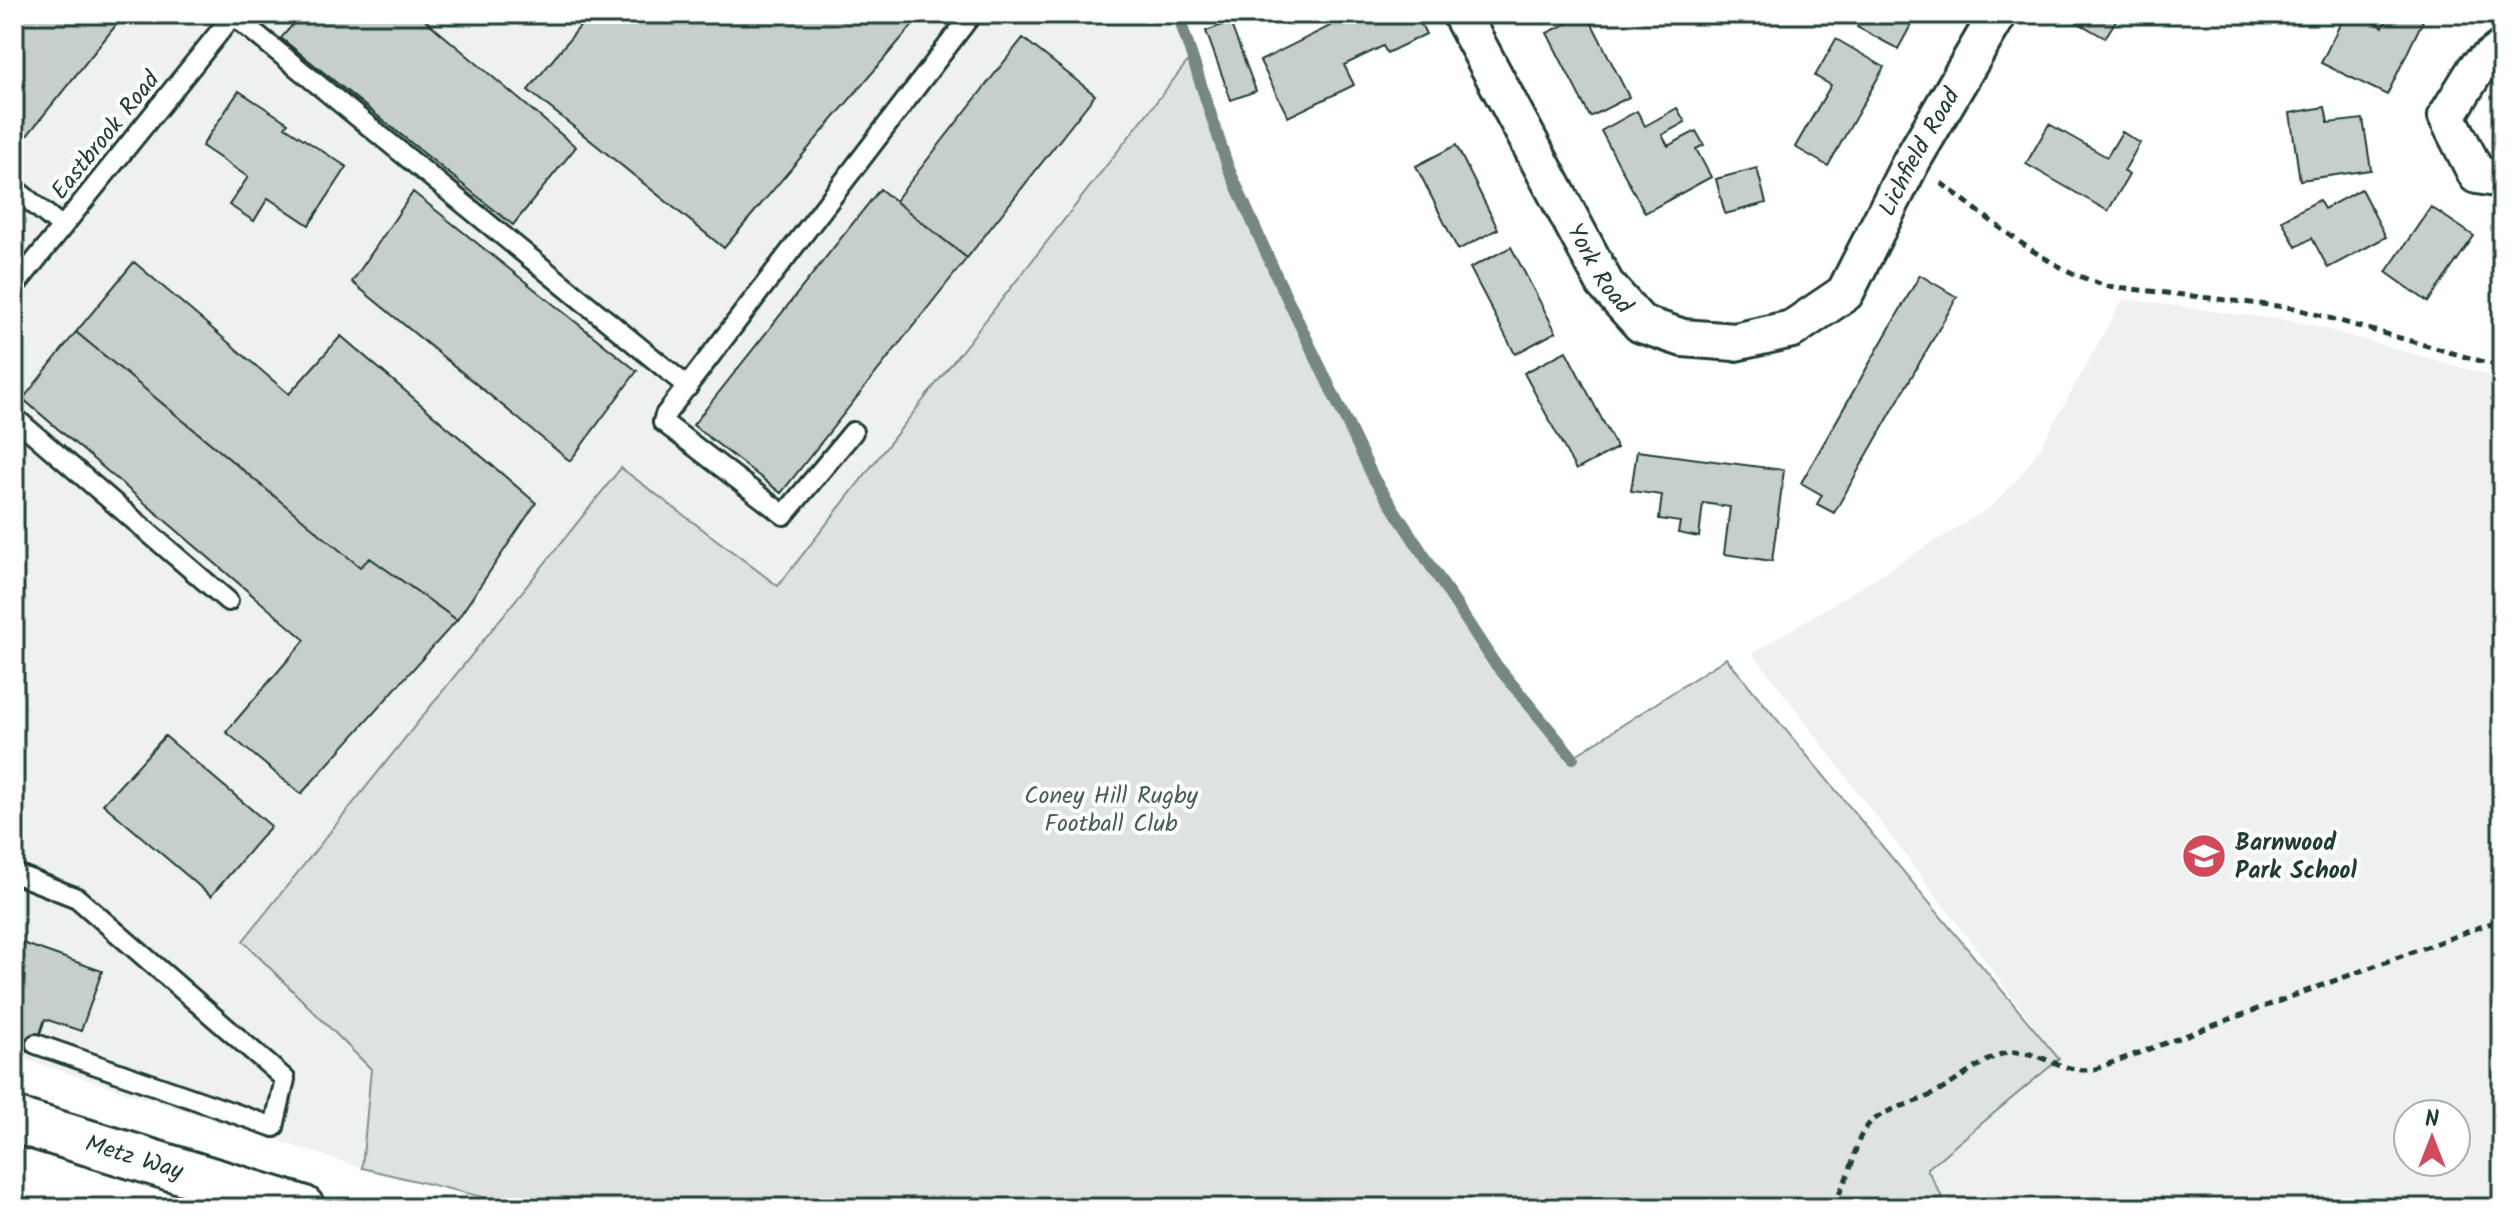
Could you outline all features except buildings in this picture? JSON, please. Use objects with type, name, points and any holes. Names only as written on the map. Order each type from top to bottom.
[{"type":"street","name":"York Road","points":[[1461,14],[1605,284],[1641,324],[1683,338],[1735,342],[1792,329],[1845,293]]},
{"type":"street","name":"Lichfield Road","points":[[1845,293],[1911,162],[1998,14]]},
{"type":"street","points":[[2502,49],[2476,69],[2447,116],[2477,175],[2502,179]]},
{"type":"street","name":"Metz Way","points":[[14,1120],[302,1208]]},
{"type":"lane","points":[[233,14],[688,387]]},
{"type":"lane","name":"Eastbrook Road","points":[[14,287],[233,14]]},
{"type":"lane","points":[[853,432],[784,515],[663,422],[665,415],[972,14]]},
{"type":"lane","points":[[14,188],[62,227]]},
{"type":"lane","points":[[14,417],[228,601]]},
{"type":"lane","points":[[14,873],[77,898],[285,1079],[274,1127],[36,1044]]},
{"type":"path","points":[[1911,162],[2048,260],[2088,280],[2107,286],[2294,308],[2502,367]]},
{"type":"path","points":[[1838,1208],[1839,1188],[1848,1176],[1861,1134],[1870,1123],[1880,1115],[1934,1095],[1997,1055],[2023,1053],[2045,1058],[2066,1069],[2082,1072],[2095,1069],[2502,919]]},
{"type":"shaded area","points":[[14,14],[1178,14],[1192,56],[777,587],[622,469],[244,940],[371,1069],[362,1168],[14,1056]]},
{"type":"shaded area","name":"Barnwood Park School","points":[[2123,299],[2304,323],[2502,379],[2502,1208],[1948,1208],[1927,1169],[2059,1059],[1753,653],[1991,507],[2019,478],[2041,446]]},
{"type":"green space","name":"Coney Hill Rugby Football Club","points":[[1192,56],[1228,167],[1374,479],[1493,660],[1573,757],[1726,658],[2059,1059],[1927,1169],[1948,1208],[528,1208],[362,1168],[371,1069],[243,941],[621,468],[778,586]]},
{"type":"waterway","points":[[1178,14],[1228,167],[1374,479],[1493,661],[1573,758]]},
{"type":"place","name":"Barnwood Park School","points":[[2204,856]]}]
